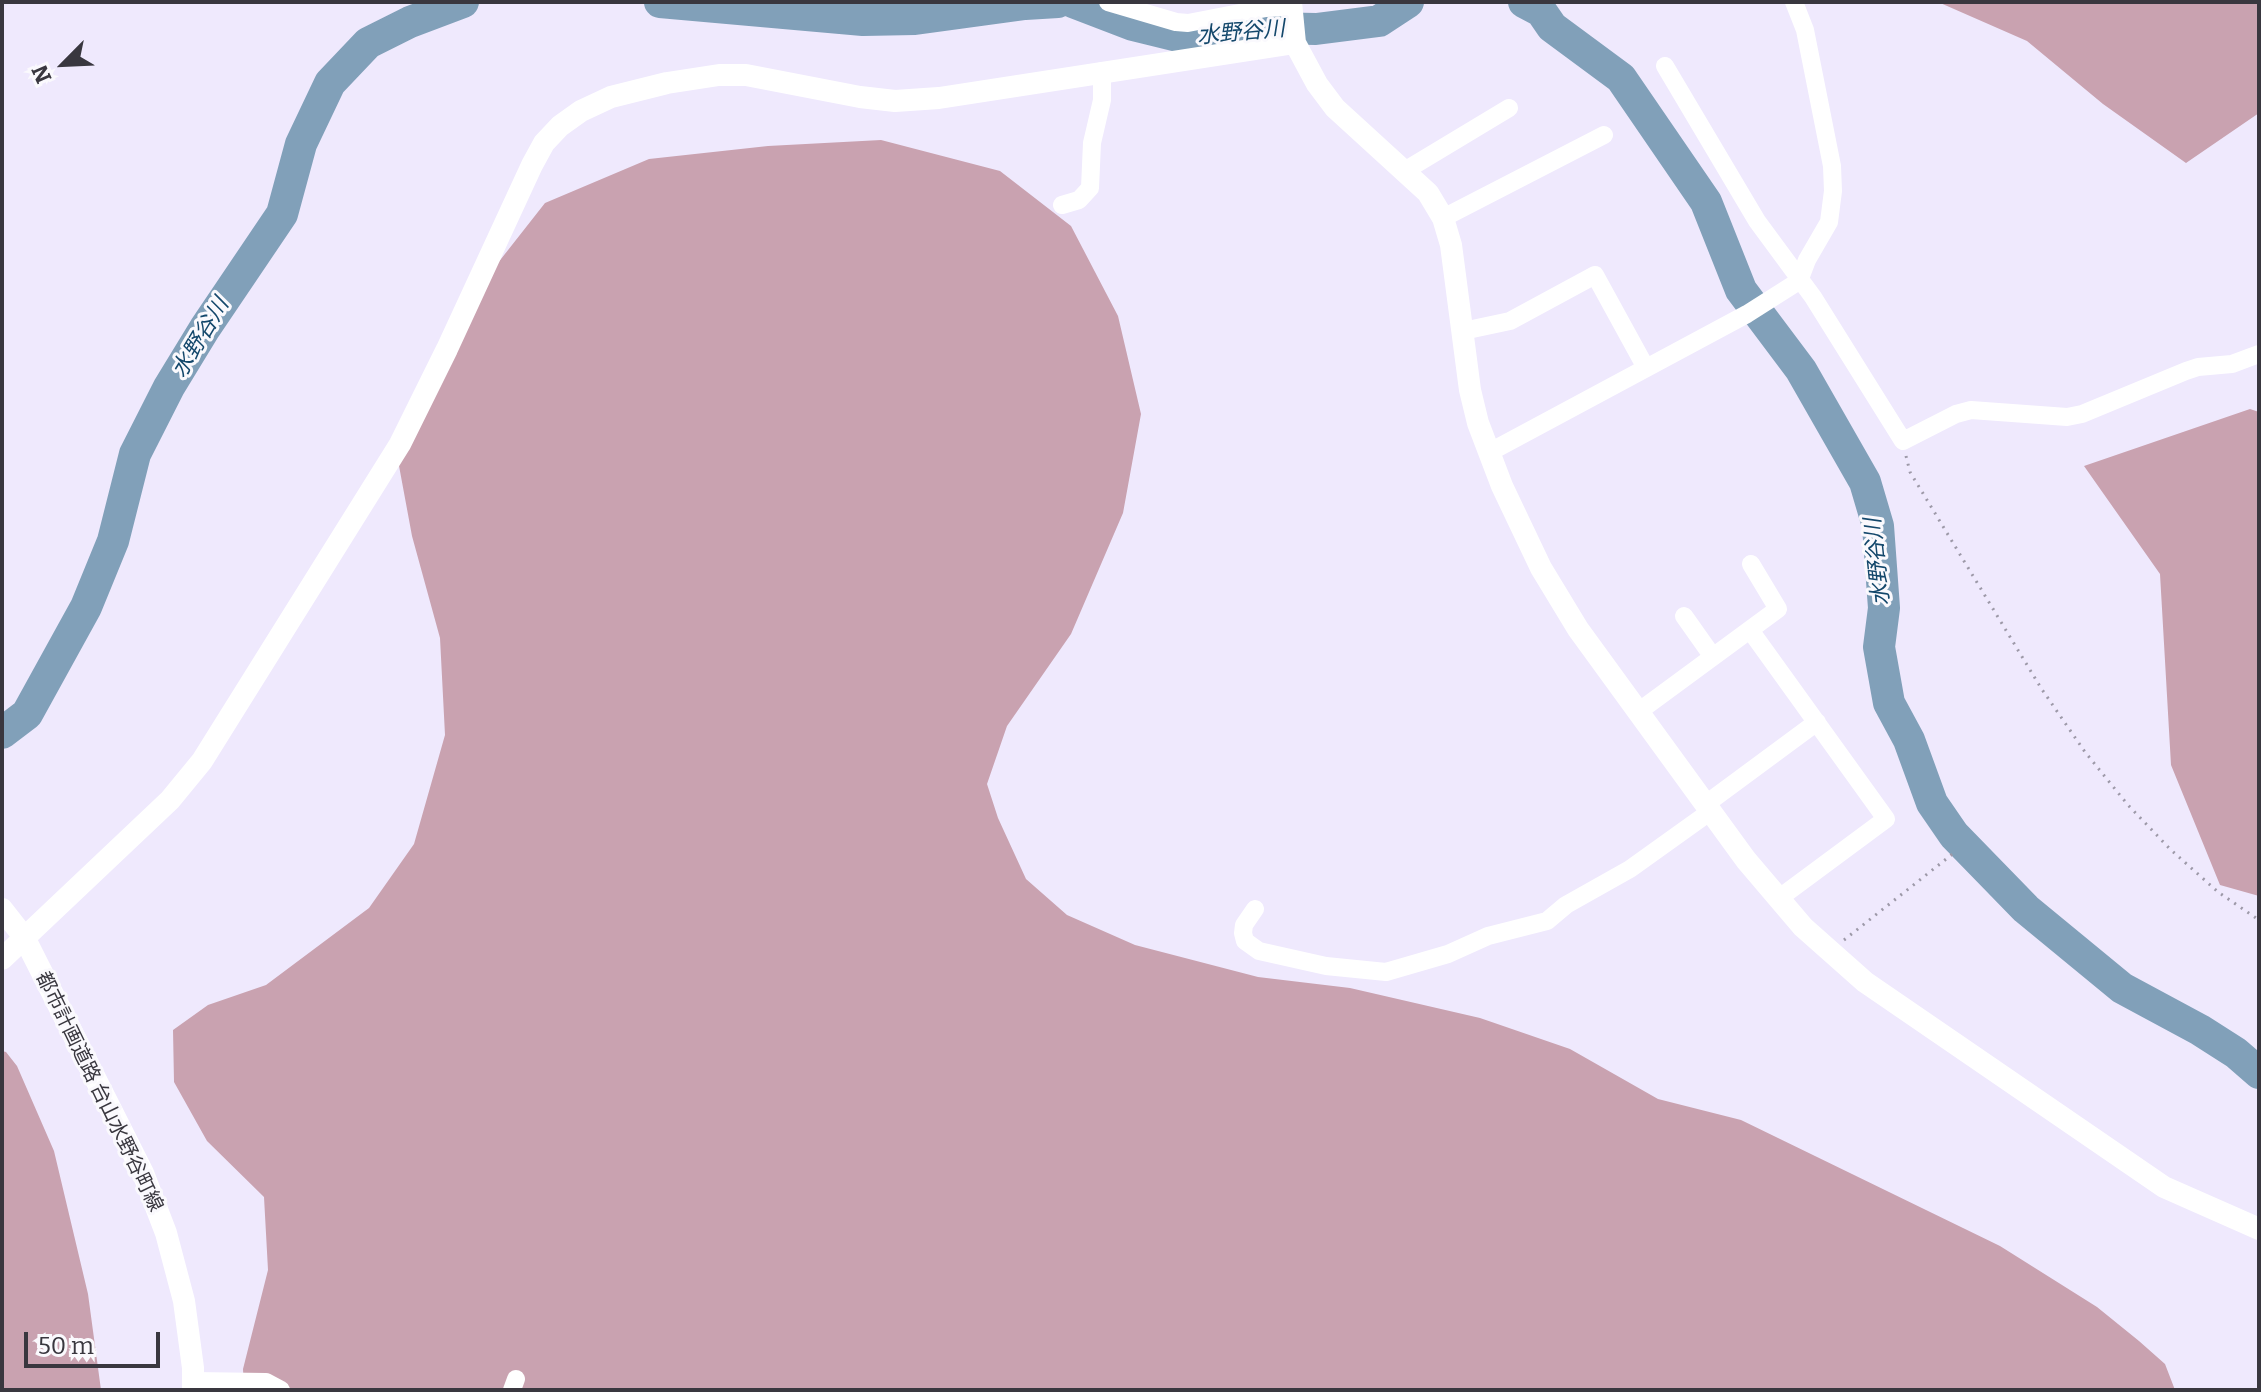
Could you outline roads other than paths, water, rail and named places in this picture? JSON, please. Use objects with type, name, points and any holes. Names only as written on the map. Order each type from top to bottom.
[{"type":"street","points":[[1108,2],[1133,6],[1176,22],[1188,23],[1209,9],[1293,21]]},
{"type":"street","points":[[1488,453],[1754,311],[1799,281],[1829,222],[1833,191],[1832,166],[1808,45],[1794,2]]},
{"type":"street","points":[[2,959],[170,800],[202,761],[400,444],[532,165],[544,143],[560,126],[581,111],[611,97],[667,83],[719,75],[746,75],[895,101],[939,98],[1102,71],[1293,21]]},
{"type":"street","points":[[1293,21],[1304,63],[1335,108],[1406,170],[1428,193],[1443,218],[1451,245],[1470,390],[1488,453],[1556,597],[1708,808],[1778,899],[1829,952],[1865,982],[2164,1187],[2256,1224]]},
{"type":"street","points":[[1665,66],[1757,221],[1813,297],[1903,441],[1971,410],[2067,417],[2082,414],[2186,371],[2232,364],[2259,354]]},
{"type":"street","points":[[1062,205],[1079,200],[1090,188],[1092,143],[1102,100],[1102,71]]},
{"type":"street","points":[[1406,170],[1509,108]]},
{"type":"street","points":[[1443,218],[1604,135]]},
{"type":"street","points":[[1463,331],[1510,321],[1595,275],[1646,368]]},
{"type":"street","points":[[1638,712],[1778,609],[1751,564]]},
{"type":"street","points":[[1684,616],[1713,657]]},
{"type":"street","points":[[1750,630],[1886,819],[1778,899]]},
{"type":"street","points":[[1255,909],[1244,925],[1243,933],[1245,941],[1259,951],[1326,966],[1386,972],[1448,954],[1488,936],[1547,921],[1566,905],[1630,869],[1817,722]]},
{"type":"street","name":"都市計画道路 台山水野谷町線","points":[[2,909],[24,937],[143,1173],[166,1233],[184,1301],[193,1385]]},
{"type":"street","points":[[193,1385],[266,1382],[281,1390]]},
{"type":"waterway","name":"水野谷川","points":[[2,733],[27,714],[86,607],[113,541],[135,454],[169,387],[205,328],[282,214],[301,144],[330,83],[368,43],[410,22],[463,2]]},
{"type":"waterway","name":"水野谷川","points":[[660,2],[863,20],[915,19],[1058,2]]},
{"type":"waterway","name":"水野谷川","points":[[1073,2],[1133,25],[1190,39],[1265,28],[1316,29],[1379,21],[1408,2]]},
{"type":"waterway","name":"水野谷川","points":[[1524,2],[1541,11],[1552,27],[1621,78],[1706,202],[1741,290],[1801,370],[1865,482],[1878,526],[1884,608],[1879,647],[1889,703],[1909,740],[1932,803],[1954,835],[2026,909],[2122,988],[2200,1030],[2236,1053],[2259,1073]]}]
